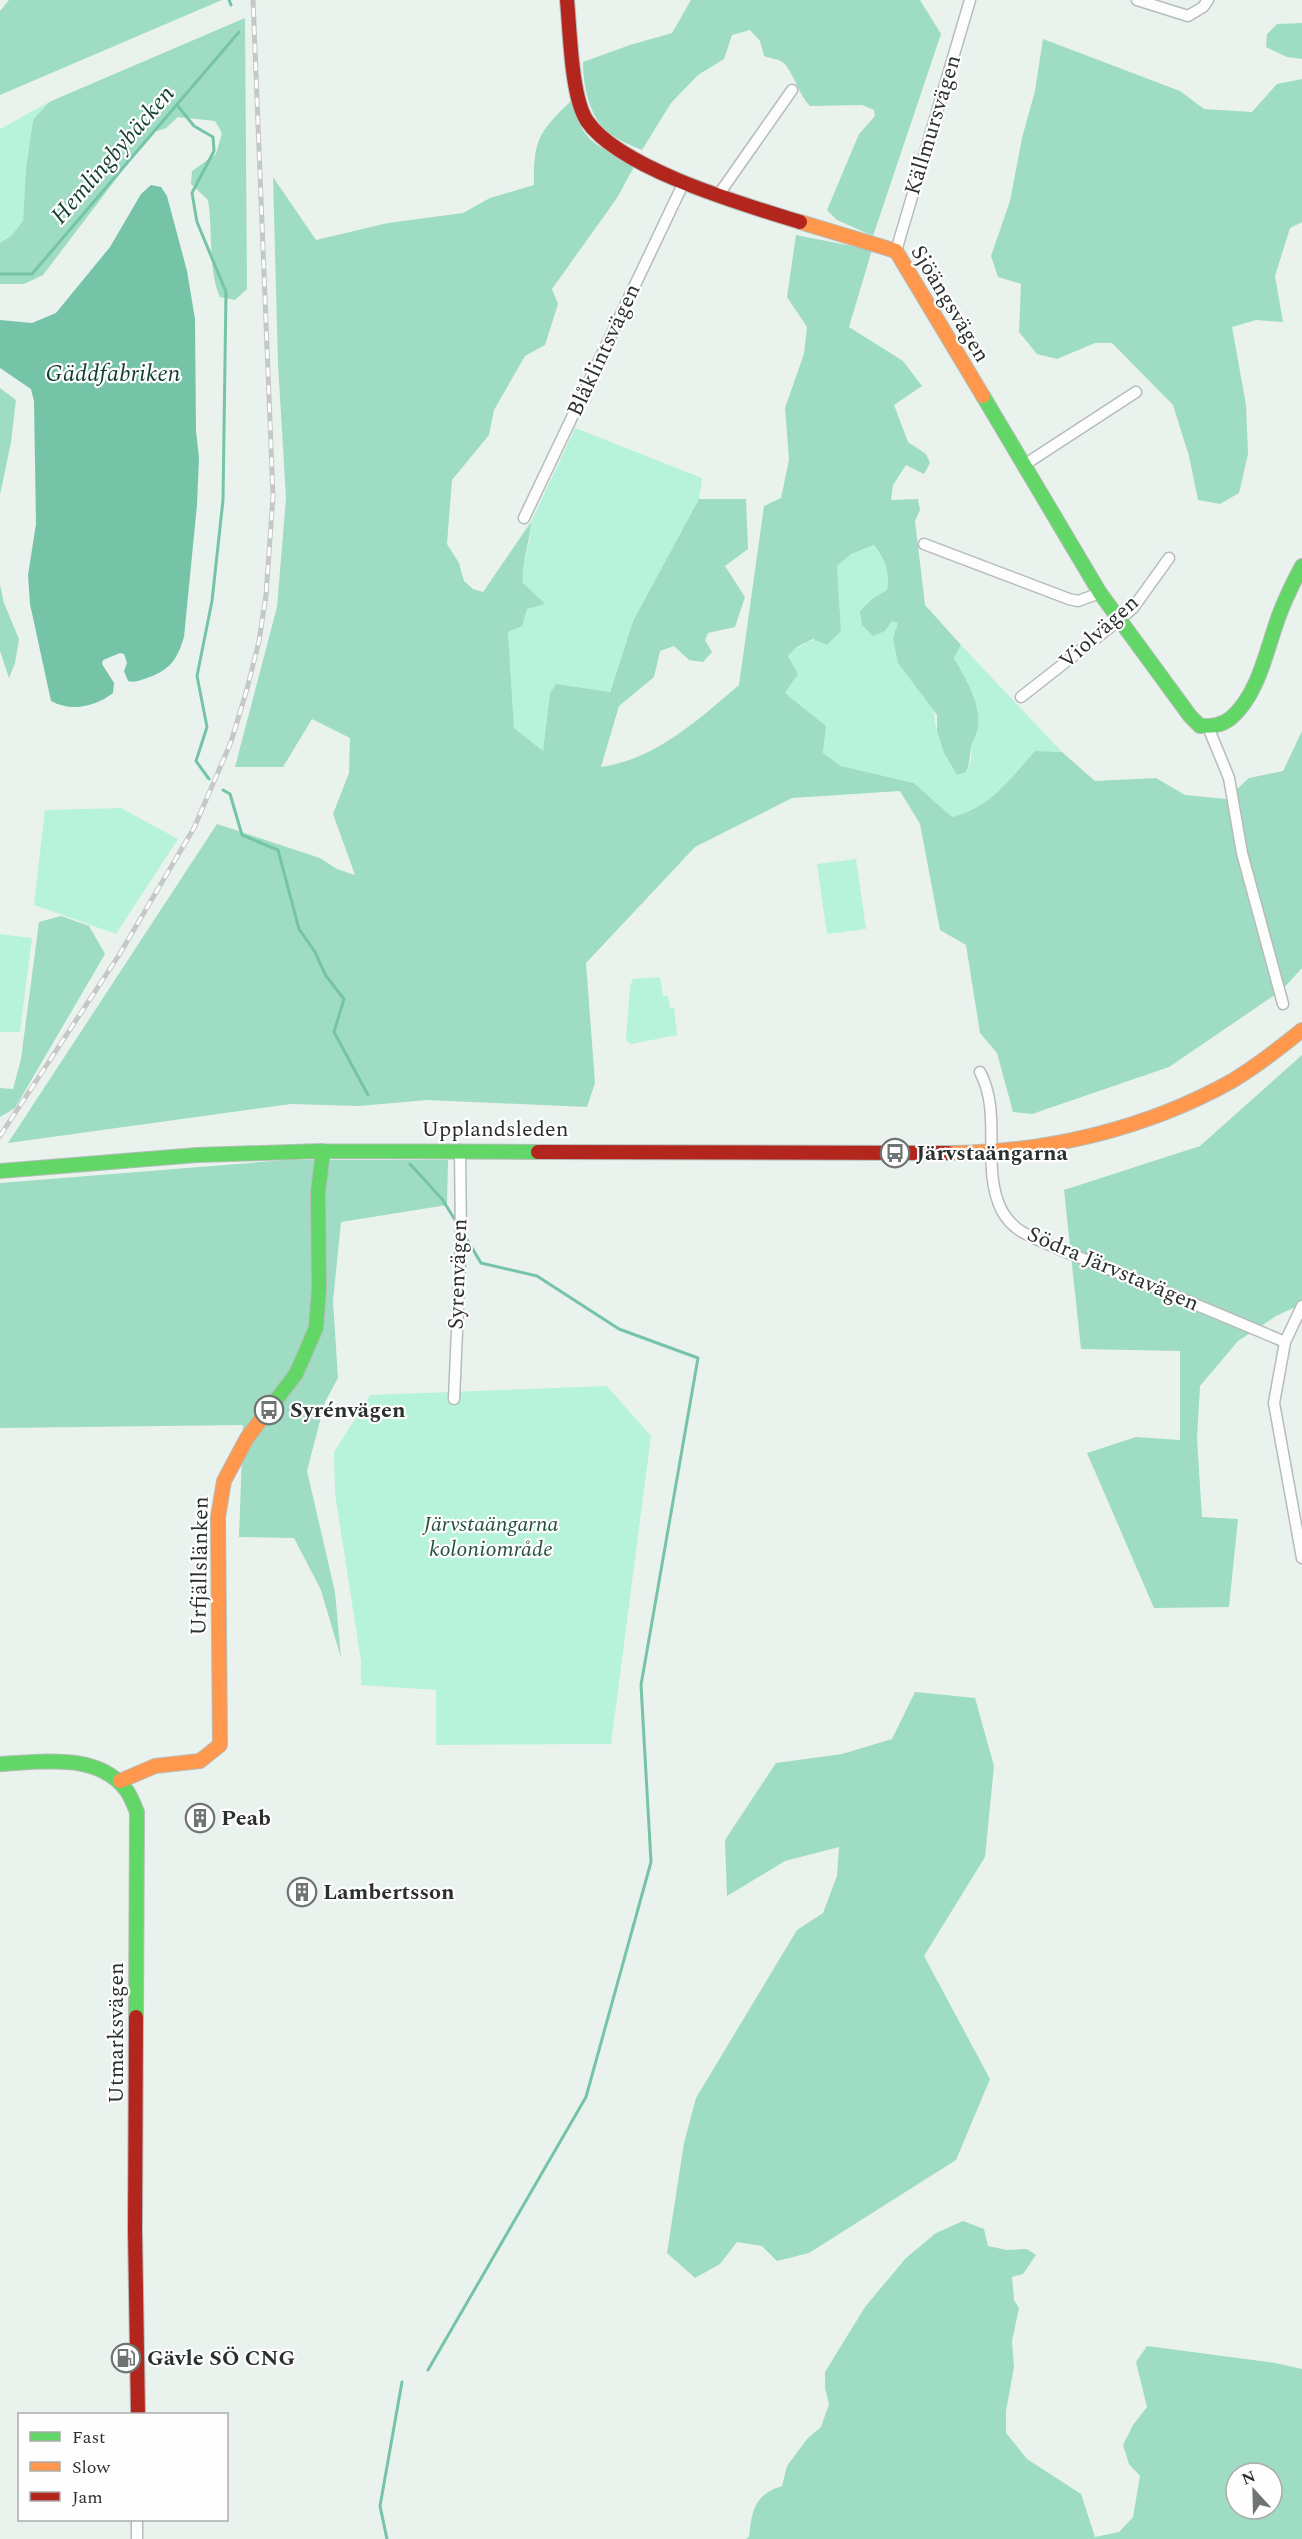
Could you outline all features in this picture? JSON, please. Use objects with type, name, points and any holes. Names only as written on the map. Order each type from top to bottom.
[{"type":"street","name":"Sjöängsvägen","points":[[567,0],[579,97],[590,125],[611,145],[684,182],[896,251],[1118,621],[1190,716],[1200,726],[1208,727]]},
{"type":"street","name":"Källmursvägen","points":[[896,251],[970,0]]},
{"type":"street","points":[[1137,0],[1188,16],[1203,7],[1208,0]]},
{"type":"street","points":[[719,194],[792,90]]},
{"type":"street","name":"Blåklintsvägen","points":[[524,518],[684,182]]},
{"type":"street","points":[[1024,465],[1136,392]]},
{"type":"street","points":[[924,544],[1069,599],[1078,601],[1100,593]]},
{"type":"street","name":"Violvägen","points":[[1021,698],[1133,608],[1169,558]]},
{"type":"street","points":[[1283,1004],[1242,853],[1229,778],[1208,727],[1222,724],[1234,715],[1251,689],[1302,566]]},
{"type":"street","name":"Upplandsleden","points":[[0,1171],[197,1155],[323,1151],[991,1153],[1079,1140],[1168,1113],[1244,1072],[1302,1030]]},
{"type":"street","points":[[980,1072],[990,1108],[991,1153]]},
{"type":"street","name":"Syrenvägen","points":[[454,1399],[461,1216],[460,1150]]},
{"type":"street","name":"Urfjällslänken","points":[[120,1781],[146,1768],[191,1764],[213,1755],[220,1745],[218,1516],[224,1481],[247,1438],[296,1374],[316,1328],[319,1289],[318,1193],[323,1151]]},
{"type":"street","name":"Södra Järvstavägen","points":[[991,1153],[999,1202],[1007,1218],[1023,1232],[1285,1342]]},
{"type":"street","points":[[1302,1306],[1285,1342],[1274,1403],[1302,1558]]},
{"type":"street","points":[[0,1764],[67,1762],[109,1772],[120,1781]]},
{"type":"street","name":"Utmarksvägen","points":[[120,1781],[133,1800],[137,1812],[135,2230],[138,2413]]},
{"type":"street","points":[[137,2521],[137,2539]]},
{"type":"green space","points":[[49,102],[33,120],[26,168],[23,221],[11,236],[0,243],[0,129]]},
{"type":"green space","points":[[575,428],[702,478],[699,499],[633,621],[609,693],[556,684],[550,693],[543,751],[514,728],[508,632],[522,626],[527,608],[522,569],[530,538],[531,522]]},
{"type":"green space","points":[[875,545],[886,566],[888,584],[887,590],[873,598],[892,621],[898,623],[921,695],[933,710],[938,734],[957,774],[967,771],[971,761],[972,744],[977,734],[973,695],[954,658],[961,645],[1062,752],[1035,751],[1008,782],[989,799],[978,807],[952,817],[914,783],[841,766],[823,753],[826,726],[785,693],[798,674],[788,656],[806,643],[841,631],[837,566],[851,554]]},
{"type":"green space","points":[[121,808],[178,839],[116,934],[34,905],[45,810]]},
{"type":"green space","points":[[856,859],[866,929],[827,934],[817,864]]},
{"type":"green space","points":[[0,934],[32,938],[20,1032],[0,1032]]},
{"type":"green space","points":[[660,977],[663,996],[668,996],[670,1008],[674,1008],[677,1035],[631,1044],[626,1040],[630,986],[633,979]]},
{"type":"green space","name":"Järvstaängarna koloniområde","points":[[607,1386],[651,1436],[611,1744],[436,1745],[436,1690],[361,1685],[361,1661],[335,1494],[334,1452],[370,1395]]},
{"type":"shaded area","points":[[9,0],[222,0],[0,95],[0,11]]},
{"type":"shaded area","points":[[691,0],[920,0],[941,34],[873,236],[837,220],[827,210],[859,134],[875,116],[874,110],[862,105],[810,106],[786,65],[764,56],[760,41],[750,30],[732,35],[724,59],[698,75],[671,103],[642,150],[616,137],[601,126],[588,100],[583,62],[672,33]]},
{"type":"shaded area","points":[[245,18],[247,289],[235,300],[220,297],[212,263],[208,200],[191,184],[192,171],[216,154],[222,133],[215,121],[178,117],[166,128],[151,133],[43,275],[24,284],[0,284],[0,243],[11,236],[23,221],[26,168],[33,120],[49,102]]},
{"type":"shaded area","points":[[1302,23],[1302,59],[1287,57],[1266,47],[1267,34],[1277,24]]},
{"type":"shaded area","points":[[1043,39],[1180,91],[1204,109],[1252,112],[1277,84],[1302,79],[1302,222],[1290,228],[1275,276],[1283,322],[1256,320],[1232,327],[1246,405],[1248,454],[1239,493],[1220,504],[1198,500],[1189,456],[1173,405],[1112,343],[1095,343],[1057,359],[1037,354],[1019,332],[1021,284],[998,277],[991,256],[1010,201],[1022,138],[1035,91]]},
{"type":"shaded area","points":[[573,99],[580,125],[586,134],[601,147],[635,165],[617,198],[552,289],[558,304],[545,345],[525,356],[494,410],[489,435],[452,480],[447,544],[459,563],[464,581],[473,589],[483,592],[531,522],[523,568],[523,583],[545,604],[527,609],[522,626],[508,632],[514,728],[543,751],[550,693],[556,684],[610,692],[633,621],[699,499],[746,499],[748,549],[725,566],[745,597],[735,627],[708,633],[705,640],[712,652],[703,662],[689,660],[674,646],[660,651],[654,677],[619,706],[601,767],[621,763],[658,747],[692,724],[739,685],[764,506],[781,498],[789,460],[785,408],[804,354],[807,327],[787,297],[796,235],[872,250],[849,327],[903,361],[922,386],[894,405],[908,442],[926,454],[930,463],[924,474],[906,465],[893,485],[891,500],[918,499],[920,510],[915,521],[925,605],[961,645],[954,658],[973,695],[978,715],[978,725],[968,768],[966,772],[957,775],[944,753],[937,731],[937,715],[898,663],[893,638],[898,623],[892,621],[885,631],[873,636],[862,625],[860,611],[873,598],[887,590],[886,566],[874,545],[851,554],[837,566],[841,631],[827,645],[813,639],[797,647],[788,656],[798,674],[785,693],[826,726],[823,753],[841,766],[914,783],[952,817],[978,807],[989,799],[1008,782],[1035,751],[1062,752],[1095,781],[1156,778],[1185,795],[1226,799],[1249,778],[1283,771],[1302,731],[1302,968],[1282,990],[1169,1067],[1032,1114],[1013,1112],[997,1053],[980,1033],[966,945],[940,930],[920,824],[900,791],[792,798],[695,847],[586,963],[595,1083],[587,1107],[427,1100],[359,1106],[291,1104],[8,1143],[217,824],[320,858],[337,869],[355,875],[333,814],[349,773],[350,738],[312,719],[283,767],[235,767],[277,607],[286,498],[278,364],[273,177],[316,240],[388,223],[463,213],[490,198],[534,185],[535,156],[541,136],[553,119]]},
{"type":"shaded area","points":[[0,388],[16,400],[11,442],[0,495]]},
{"type":"shaded area","points":[[0,585],[4,603],[19,639],[15,663],[9,678],[0,651]]},
{"type":"shaded area","points":[[61,916],[89,926],[105,954],[15,1108],[0,1117],[0,1088],[13,1089],[21,1059],[39,922]]},
{"type":"shaded area","points":[[1302,1055],[1302,1304],[1276,1316],[1238,1341],[1200,1386],[1197,1439],[1202,1517],[1238,1519],[1229,1607],[1154,1608],[1087,1453],[1136,1437],[1180,1440],[1180,1351],[1081,1349],[1064,1190],[1200,1146]]},
{"type":"shaded area","points":[[286,1160],[448,1160],[447,1205],[341,1222],[333,1301],[338,1378],[325,1402],[307,1471],[335,1592],[341,1658],[321,1590],[294,1538],[239,1537],[243,1425],[0,1428],[0,1183]]},
{"type":"shaded area","points":[[915,1692],[975,1698],[994,1766],[985,1857],[924,1956],[990,2079],[956,2160],[809,2253],[777,2261],[762,2246],[737,2242],[720,2264],[695,2278],[667,2253],[684,2143],[696,2098],[797,1930],[823,1913],[837,1876],[839,1847],[785,1861],[727,1896],[725,1840],[776,1763],[842,1754],[892,1739]]},
{"type":"shaded area","points":[[963,2221],[984,2229],[988,2246],[1007,2250],[1027,2249],[1036,2255],[1023,2274],[1012,2277],[1014,2300],[1019,2308],[1012,2341],[1014,2367],[1006,2411],[1006,2433],[1027,2459],[1081,2494],[1095,2537],[1119,2532],[1133,2517],[1140,2476],[1129,2464],[1123,2445],[1133,2425],[1147,2407],[1136,2362],[1147,2346],[1275,2363],[1302,2369],[1302,2539],[746,2539],[749,2537],[753,2511],[760,2499],[782,2486],[787,2466],[807,2439],[821,2427],[829,2404],[825,2388],[825,2372],[865,2307],[906,2258],[936,2233]]},
{"type":"water","name":"Gäddfabriken","points":[[151,185],[161,187],[167,196],[187,271],[195,319],[196,431],[199,458],[197,505],[184,637],[175,658],[167,668],[138,681],[128,681],[124,671],[127,663],[124,654],[120,653],[103,660],[102,664],[114,683],[113,693],[91,705],[67,706],[51,701],[30,604],[28,575],[36,524],[34,401],[31,389],[0,368],[0,320],[32,323],[56,313],[110,247],[141,194]]},
{"type":"waterway","points":[[229,0],[231,5]]},
{"type":"waterway","name":"Hemlingbybäcken","points":[[0,274],[32,274],[239,32]]},
{"type":"waterway","points":[[177,105],[194,126],[213,137],[214,151],[192,193],[197,222],[226,292],[223,500],[212,601],[197,676],[207,727],[196,761],[209,779]]},
{"type":"waterway","points":[[223,790],[230,794],[242,835],[278,850],[299,929],[315,952],[326,976],[344,999],[334,1032],[368,1095]]},
{"type":"waterway","points":[[410,1164],[442,1199],[457,1223]]},
{"type":"waterway","points":[[428,2370],[586,2097],[651,1862],[641,1685],[698,1358],[619,1329],[537,1276],[481,1263],[465,1236]]},
{"type":"waterway","points":[[387,2539],[380,2506],[402,2382]]},
{"type":"railway","points":[[0,1136],[119,955],[194,828],[231,742],[259,641],[266,595],[273,496],[253,0]]},
{"type":"traffic: fast","points":[[983,396],[1100,593],[1190,716],[1200,726],[1224,723],[1241,708],[1249,696],[1282,607],[1302,566]]},
{"type":"traffic: fast","points":[[0,1171],[197,1155],[323,1151],[538,1152]]},
{"type":"traffic: fast","points":[[266,1413],[296,1374],[316,1328],[319,1289],[318,1193],[323,1151]]},
{"type":"traffic: fast","points":[[0,1764],[51,1761],[85,1765],[101,1770],[115,1779],[130,1796],[137,1812],[136,2017]]},
{"type":"traffic: slow","points":[[800,222],[896,251],[983,396]]},
{"type":"traffic: slow","points":[[948,1153],[985,1152],[1058,1143],[1130,1125],[1199,1098],[1232,1081],[1268,1057],[1302,1030]]},
{"type":"traffic: slow","points":[[120,1781],[155,1766],[200,1761],[220,1745],[218,1517],[224,1481],[247,1438],[266,1413]]},
{"type":"traffic: jam","points":[[567,0],[572,63],[578,96],[587,121],[603,138],[626,155],[654,170],[717,195],[800,222]]},
{"type":"traffic: jam","points":[[538,1152],[948,1153]]},
{"type":"traffic: jam","points":[[136,2017],[135,2230],[138,2413]]},
{"type":"place","name":"Järvstaängarna","points":[[895,1153]]},
{"type":"place","name":"Syrénvägen","points":[[269,1410]]},
{"type":"place","name":"Peab","points":[[200,1818]]},
{"type":"place","name":"Lambertsson","points":[[302,1892]]},
{"type":"place","name":"Gävle SÖ CNG","points":[[126,2358]]}]
